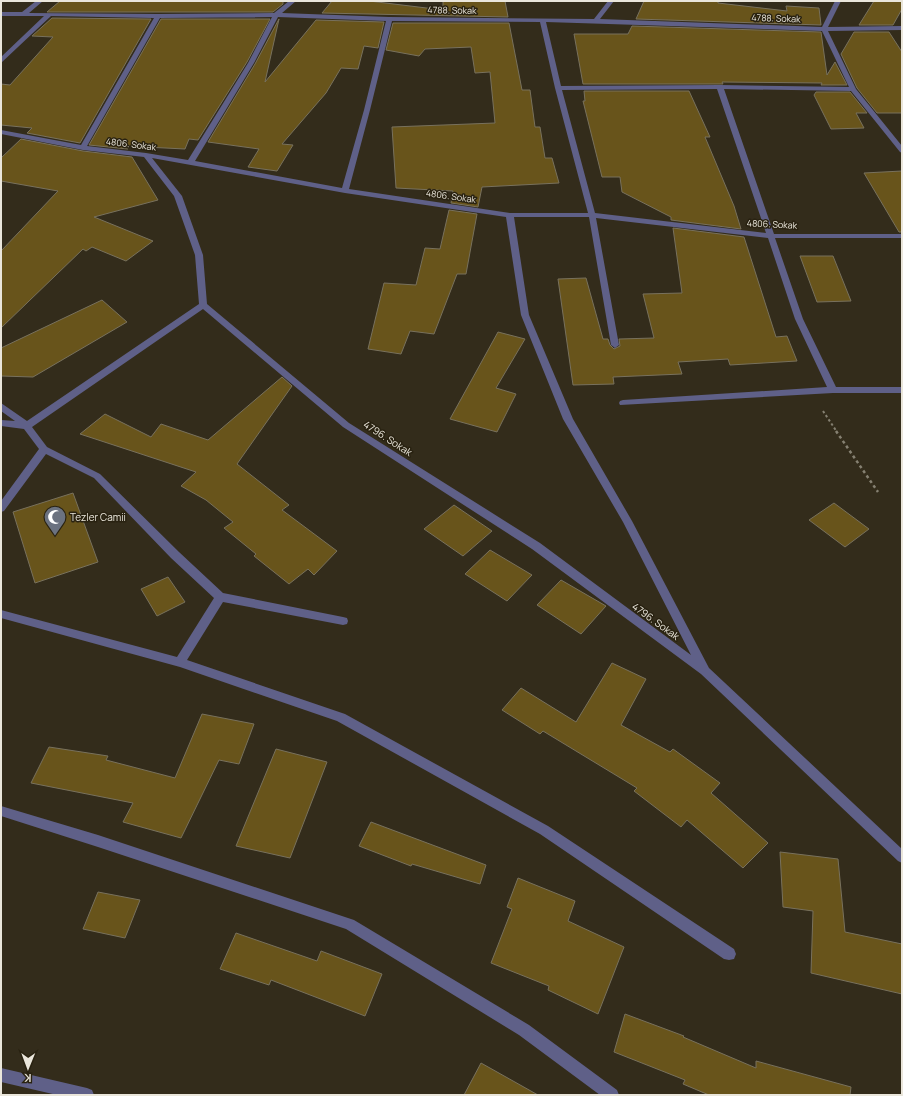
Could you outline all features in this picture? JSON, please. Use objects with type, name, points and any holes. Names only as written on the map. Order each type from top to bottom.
[{"type":"street","points":[[24,14],[40,1]]},
{"type":"street","points":[[190,162],[251,62],[276,15],[293,1]]},
{"type":"street","points":[[596,21],[611,1]]},
{"type":"street","points":[[838,1],[824,29],[853,89],[902,151]]},
{"type":"street","name":"4788. Sokak","points":[[1,14],[158,16],[276,15],[389,19],[596,21],[824,29],[899,28]]},
{"type":"street","points":[[1,61],[50,14]]},
{"type":"street","points":[[83,148],[158,16]]},
{"type":"street","points":[[345,191],[367,110],[389,19]]},
{"type":"street","points":[[543,20],[558,88],[592,215],[615,345]]},
{"type":"street","points":[[899,28],[902,37]]},
{"type":"street","points":[[558,88],[720,87],[853,89]]},
{"type":"street","points":[[720,87],[799,319],[832,390]]},
{"type":"street","name":"4806. Sokak","points":[[1,132],[83,148],[146,155],[190,162],[345,191],[510,215],[592,215],[771,236],[902,236]]},
{"type":"street","points":[[1,423],[27,426],[203,305],[199,256],[178,196],[146,155]]},
{"type":"street","points":[[510,215],[525,315],[568,419],[627,521],[705,671],[902,857]]},
{"type":"street","name":"4796. Sokak","points":[[203,305],[346,425],[536,546],[705,671]]},
{"type":"street","points":[[623,403],[809,391],[902,390]]},
{"type":"street","points":[[1,406],[27,426],[44,449],[97,476],[175,556],[220,597],[343,621]]},
{"type":"street","points":[[1,508],[44,449]]},
{"type":"street","points":[[180,662],[220,597]]},
{"type":"street","points":[[1,614],[180,662],[341,717],[544,830],[729,954]]},
{"type":"street","points":[[1,811],[98,841],[349,924],[524,1030],[612,1095]]},
{"type":"street","points":[[1,1075],[88,1095]]},
{"type":"path","points":[[809,391],[878,492]]},
{"type":"building","points":[[60,1],[283,1],[283,4],[273,12],[47,12]]},
{"type":"building","points":[[332,1],[369,1],[443,10],[443,1],[505,1],[508,17],[322,13]]},
{"type":"building","points":[[644,1],[718,1],[718,3],[787,11],[786,6],[819,8],[821,25],[636,19]]},
{"type":"building","points":[[874,1],[902,1],[902,9],[893,25],[859,25]]},
{"type":"building","points":[[52,18],[151,19],[80,143],[27,133],[32,128],[1,125],[1,84],[10,85],[53,37],[32,36]]},
{"type":"building","points":[[161,19],[270,19],[247,62],[198,140],[189,139],[185,149],[126,146],[128,149],[89,145]]},
{"type":"building","points":[[279,19],[265,82],[316,20],[384,22],[378,48],[364,46],[358,69],[341,68],[326,93],[282,144],[293,145],[277,171],[248,167],[259,149],[208,142],[255,64]]},
{"type":"building","points":[[393,23],[509,23],[522,90],[530,90],[535,127],[540,127],[545,158],[552,158],[559,183],[482,187],[478,207],[451,203],[453,191],[396,188],[392,127],[495,123],[490,72],[475,73],[471,47],[425,49],[419,56],[386,50]]},
{"type":"building","points":[[632,26],[821,32],[827,75],[835,62],[847,85],[821,85],[822,83],[722,82],[723,84],[583,84],[574,34],[628,34]]},
{"type":"building","points":[[854,32],[889,32],[902,52],[902,113],[877,113],[857,88],[841,54]]},
{"type":"building","points":[[584,91],[689,91],[710,137],[705,137],[734,206],[741,229],[671,220],[671,217],[622,192],[620,177],[602,177],[583,101],[585,101]]},
{"type":"building","points":[[816,92],[850,92],[867,113],[856,113],[864,128],[831,129],[814,95]]},
{"type":"building","points":[[21,139],[83,151],[132,157],[158,200],[94,217],[153,241],[126,261],[92,247],[86,251],[83,249],[1,328],[1,251],[58,191],[1,181],[1,158]]},
{"type":"building","points":[[902,171],[902,232],[899,232],[864,173]]},
{"type":"building","points":[[449,210],[477,214],[466,274],[457,274],[434,334],[410,331],[401,354],[368,349],[384,283],[416,285],[425,248],[440,249]]},
{"type":"building","points":[[673,228],[744,237],[776,337],[787,336],[797,361],[730,365],[728,359],[678,362],[682,374],[613,377],[614,384],[573,385],[558,279],[586,278],[603,339],[608,339],[610,345],[614,349],[620,346],[619,339],[654,338],[643,294],[682,293]]},
{"type":"building","points":[[800,256],[833,256],[851,301],[817,302]]},
{"type":"building","points":[[102,300],[127,322],[33,377],[1,376],[1,348]]},
{"type":"building","points":[[498,332],[525,339],[496,388],[516,394],[497,432],[450,419]]},
{"type":"building","points":[[282,377],[292,386],[237,464],[289,505],[282,510],[337,551],[314,575],[308,569],[289,584],[254,556],[256,554],[224,528],[233,522],[206,500],[181,486],[196,472],[80,434],[105,414],[151,437],[161,424],[208,440]]},
{"type":"building","name":"Tezler Camii","points":[[73,493],[98,562],[35,583],[13,512]]},
{"type":"building","points":[[834,503],[869,529],[845,547],[809,520]]},
{"type":"building","points":[[454,505],[492,531],[463,556],[424,529]]},
{"type":"building","points":[[490,550],[532,575],[507,601],[465,574]]},
{"type":"building","points":[[168,577],[185,602],[157,616],[141,589]]},
{"type":"building","points":[[561,580],[606,606],[581,634],[537,605]]},
{"type":"building","points":[[612,663],[646,679],[621,725],[670,752],[673,749],[720,783],[711,793],[768,843],[743,868],[687,820],[681,827],[634,791],[637,788],[543,731],[540,734],[502,710],[521,688],[576,722]]},
{"type":"building","points":[[202,714],[254,724],[239,764],[219,760],[181,838],[123,822],[133,803],[31,783],[49,747],[108,756],[106,760],[175,778]]},
{"type":"building","points":[[276,749],[327,762],[290,858],[236,846]]},
{"type":"building","points":[[371,822],[486,865],[480,884],[412,864],[411,866],[359,846]]},
{"type":"building","points":[[780,852],[838,859],[845,932],[902,944],[902,994],[811,973],[813,911],[783,907]]},
{"type":"building","points":[[518,878],[575,901],[568,921],[624,947],[598,1014],[548,990],[549,986],[491,963],[512,909],[507,907]]},
{"type":"building","points":[[98,892],[140,900],[125,938],[83,929]]},
{"type":"building","points":[[236,933],[317,961],[321,951],[382,974],[365,1016],[271,980],[269,985],[220,969]]},
{"type":"building","points":[[625,1014],[684,1036],[683,1037],[756,1068],[756,1061],[851,1087],[850,1095],[709,1095],[683,1084],[685,1080],[614,1052]]},
{"type":"building","points":[[481,1063],[538,1095],[464,1095]]},
{"type":"place","name":"Tezler Camii","points":[[55,536]]}]
